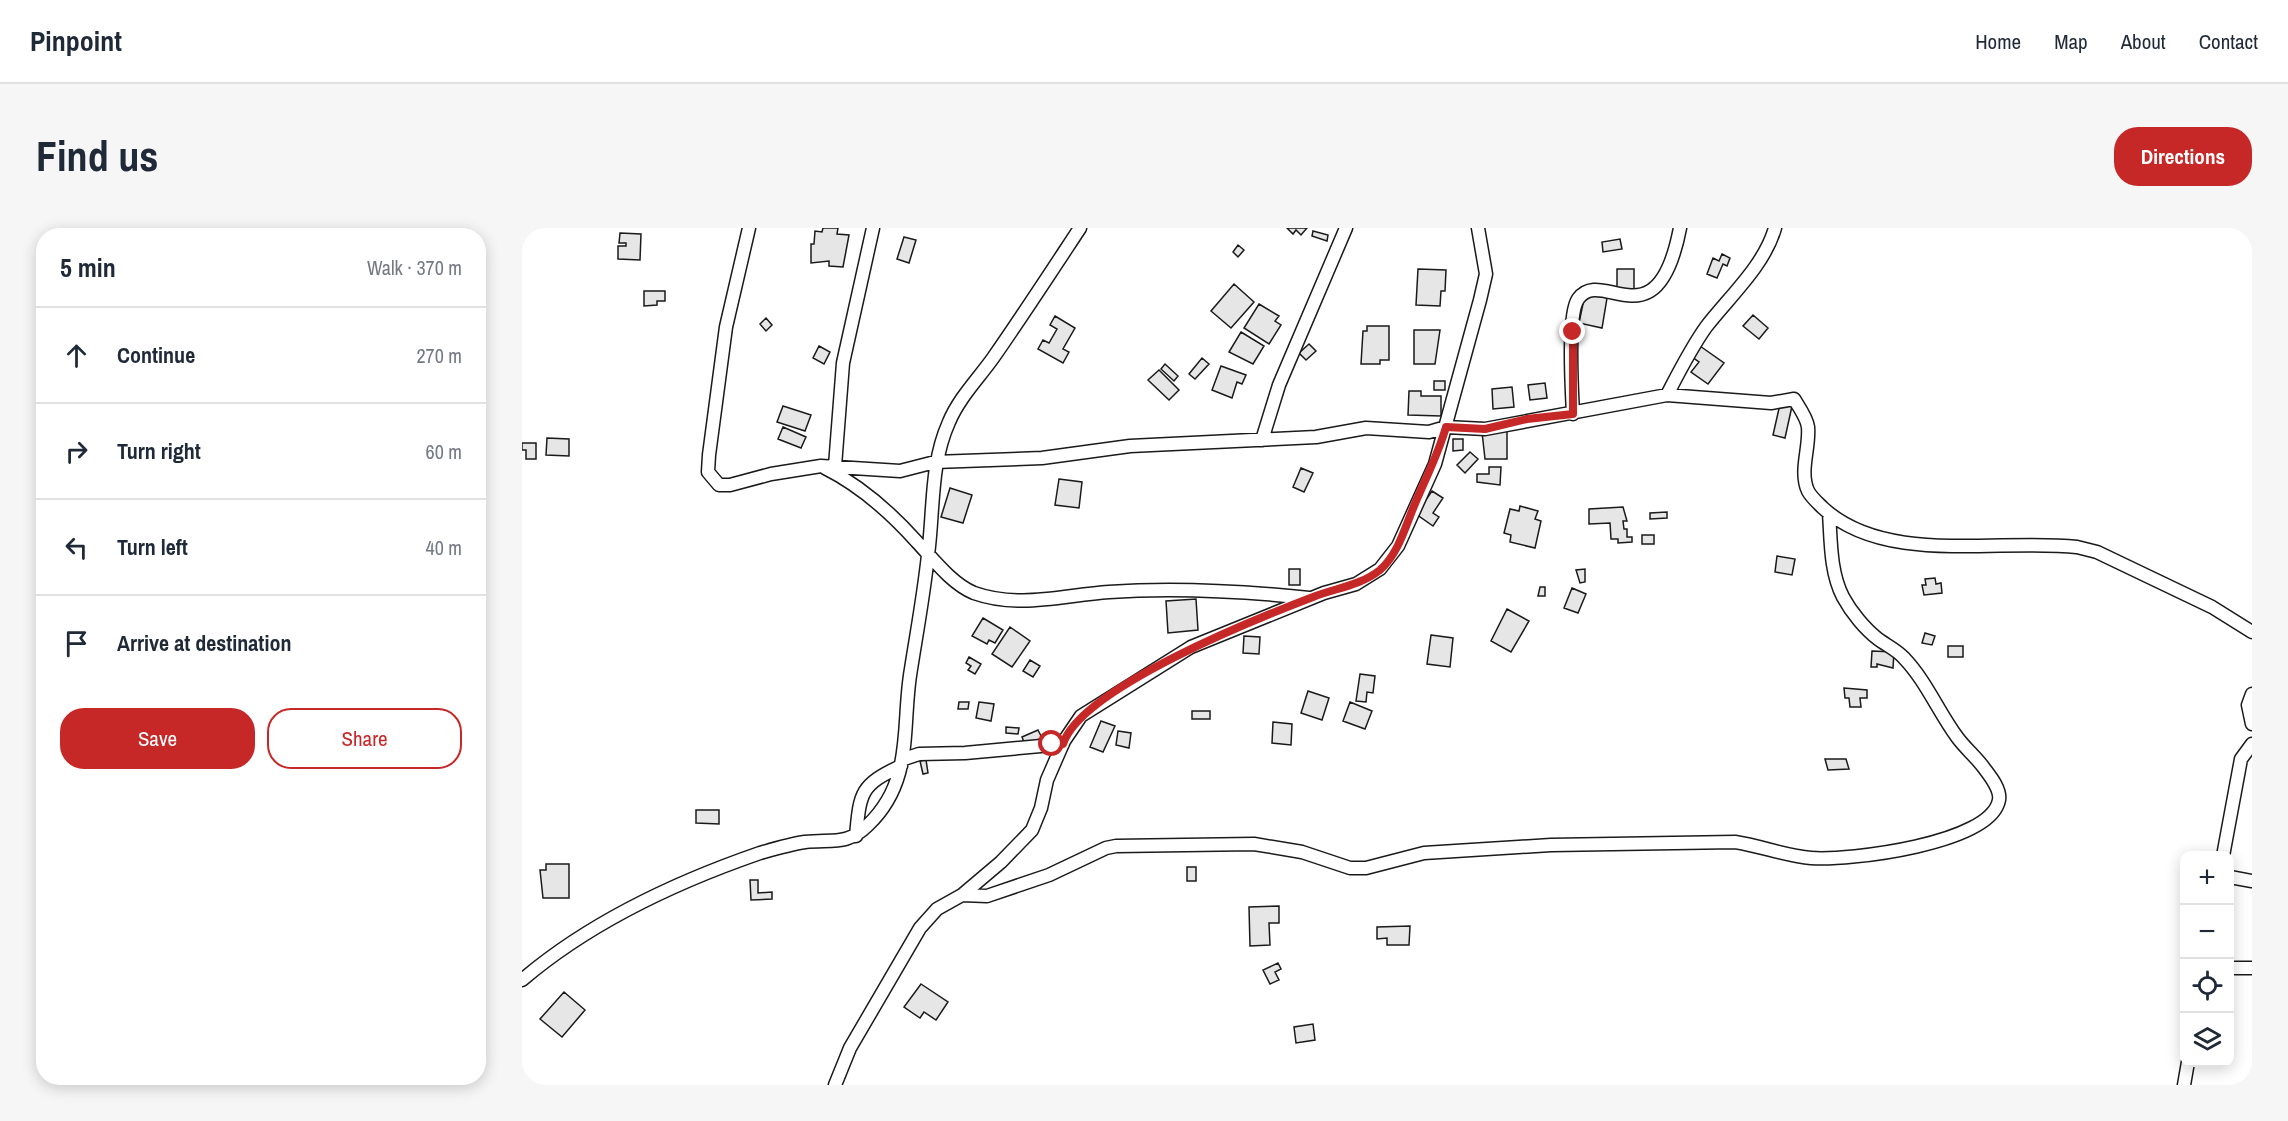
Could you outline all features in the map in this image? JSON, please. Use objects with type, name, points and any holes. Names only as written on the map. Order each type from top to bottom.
[{"type":"street","points":[[749,228],[726,327],[708,472],[719,485],[730,485],[771,474],[821,466],[900,471],[935,462],[1042,458],[1130,446],[1316,437],[1366,428],[1429,432],[1446,427],[1485,429],[1527,419],[1573,414],[1667,395],[1771,403],[1794,399],[1808,425],[1805,466],[1808,492],[1829,513],[1859,530],[1917,544],[2077,547],[2097,552],[2212,607],[2252,632]]},
{"type":"street","points":[[522,980],[569,943],[651,898],[713,870],[764,852],[803,842],[842,841],[856,836],[882,808],[902,762],[910,672],[928,555],[935,462],[949,421],[959,403],[992,360],[1080,228]]},
{"type":"street","points":[[1262,440],[1279,385],[1346,228]]},
{"type":"street","points":[[835,1085],[850,1048],[920,928],[937,909],[963,895],[1001,862],[1032,830],[1041,808],[1047,780],[1063,744],[1081,716],[1191,647],[1310,598],[1356,584],[1380,569],[1398,546],[1435,464],[1486,274],[1478,228]]},
{"type":"street","points":[[1573,414],[1571,367],[1574,308],[1578,299],[1592,291],[1634,296],[1648,294],[1659,286],[1669,270],[1680,228]]},
{"type":"street","points":[[1667,395],[1705,328],[1755,267],[1771,240],[1775,228]]},
{"type":"street","points":[[834,466],[843,363],[871,229]]},
{"type":"street","points":[[821,466],[838,475],[887,513],[928,555],[973,592],[998,598],[1039,601],[1109,592],[1233,590],[1310,598]]},
{"type":"street","points":[[963,895],[987,896],[1049,875],[1106,848],[1116,846],[1254,844],[1302,852],[1350,868],[1366,868],[1424,853],[1551,845],[1735,842],[1763,846],[1809,858],[1832,858],[1885,854],[1969,830],[1996,809],[1999,799],[1998,790],[1985,769],[1957,736],[1929,690],[1904,657],[1876,638],[1844,599],[1833,565],[1829,513]]},
{"type":"street","points":[[2252,694],[2248,705],[2252,724]]},
{"type":"street","points":[[856,836],[859,809],[865,789],[877,777],[919,754],[965,753],[1063,744]]},
{"type":"street","points":[[2224,851],[2241,759],[2252,744]]},
{"type":"street","points":[[2234,878],[2252,881]]},
{"type":"street","points":[[2234,968],[2252,968]]},
{"type":"street","points":[[2184,1085],[2187,1067]]},
{"type":"building","points":[[823,228],[838,228],[837,234],[849,235],[843,267],[829,266],[829,261],[811,263],[811,244],[814,244],[815,231],[822,232]]},
{"type":"building","points":[[1287,228],[1307,228],[1301,235],[1296,230],[1293,234]]},
{"type":"building","points":[[1313,231],[1328,235],[1327,241],[1312,236]]},
{"type":"building","points":[[620,233],[641,234],[640,260],[618,259],[618,246],[626,246],[626,243],[619,243]]},
{"type":"building","points":[[904,237],[916,240],[909,263],[897,259]]},
{"type":"building","points":[[1620,239],[1622,249],[1603,252],[1602,242]]},
{"type":"building","points":[[1238,245],[1244,250],[1238,257],[1233,252]]},
{"type":"building","points":[[1722,254],[1730,258],[1727,266],[1723,264],[1717,278],[1707,274],[1713,258],[1719,261]]},
{"type":"building","points":[[1418,269],[1446,270],[1445,291],[1441,291],[1440,306],[1416,305]]},
{"type":"building","points":[[1617,269],[1634,269],[1634,289],[1617,289]]},
{"type":"building","points":[[1234,284],[1254,302],[1231,328],[1211,311]]},
{"type":"building","points":[[644,291],[665,291],[665,301],[657,301],[657,305],[644,306]]},
{"type":"building","points":[[1585,294],[1607,298],[1602,328],[1579,323]]},
{"type":"building","points":[[1259,304],[1279,316],[1275,321],[1281,325],[1269,344],[1244,328]]},
{"type":"building","points":[[1753,315],[1768,328],[1759,339],[1743,326]]},
{"type":"building","points":[[1055,316],[1075,328],[1063,349],[1069,352],[1063,363],[1038,349],[1043,340],[1049,343],[1057,329],[1050,325]]},
{"type":"building","points":[[766,318],[772,325],[766,331],[760,324]]},
{"type":"building","points":[[1367,326],[1389,326],[1389,360],[1380,360],[1380,364],[1361,364],[1363,331],[1367,331]]},
{"type":"building","points":[[1414,330],[1440,330],[1435,364],[1414,364]]},
{"type":"building","points":[[1241,332],[1264,346],[1253,364],[1229,352]]},
{"type":"building","points":[[1309,344],[1316,351],[1306,360],[1299,353]]},
{"type":"building","points":[[819,346],[830,352],[824,364],[813,358]]},
{"type":"building","points":[[1700,346],[1724,363],[1708,384],[1691,372],[1699,362],[1692,357]]},
{"type":"building","points":[[1202,358],[1209,364],[1195,379],[1189,374]]},
{"type":"building","points":[[1165,364],[1178,376],[1174,381],[1161,369]]},
{"type":"building","points":[[1221,366],[1246,375],[1242,384],[1237,382],[1232,398],[1212,390]]},
{"type":"building","points":[[1159,370],[1179,390],[1169,400],[1148,380]]},
{"type":"building","points":[[1434,381],[1445,381],[1445,390],[1434,390]]},
{"type":"building","points":[[1545,383],[1547,398],[1530,400],[1528,385]]},
{"type":"building","points":[[1512,387],[1514,407],[1493,409],[1492,389]]},
{"type":"building","points":[[1409,391],[1421,391],[1421,396],[1441,396],[1441,416],[1408,415]]},
{"type":"building","points":[[1780,404],[1792,406],[1785,438],[1773,435]]},
{"type":"building","points":[[783,406],[811,415],[805,431],[777,422]]},
{"type":"building","points":[[783,427],[806,437],[801,448],[778,439]]},
{"type":"building","points":[[1507,428],[1507,459],[1485,459],[1482,432]]},
{"type":"building","points":[[547,438],[569,439],[569,456],[546,455]]},
{"type":"building","points":[[1453,439],[1463,439],[1463,450],[1453,451]]},
{"type":"building","points":[[522,443],[536,443],[536,459],[526,459],[526,450],[522,450]]},
{"type":"building","points":[[1470,452],[1478,459],[1465,473],[1457,465]]},
{"type":"building","points":[[1489,467],[1501,467],[1500,485],[1477,482],[1477,474],[1489,474]]},
{"type":"building","points":[[1301,468],[1313,473],[1304,492],[1293,487]]},
{"type":"building","points":[[1059,479],[1082,482],[1079,508],[1055,505]]},
{"type":"building","points":[[950,488],[972,495],[963,523],[941,517]]},
{"type":"building","points":[[1432,491],[1443,498],[1433,513],[1439,517],[1433,526],[1416,514]]},
{"type":"building","points":[[1520,506],[1538,511],[1535,519],[1541,521],[1535,548],[1510,542],[1511,535],[1504,533],[1510,509],[1519,511]]},
{"type":"building","points":[[1623,507],[1627,521],[1623,521],[1624,529],[1627,529],[1627,537],[1632,537],[1632,542],[1618,543],[1618,539],[1611,539],[1610,523],[1589,524],[1589,509]]},
{"type":"building","points":[[1667,512],[1667,518],[1650,519],[1650,513]]},
{"type":"building","points":[[1642,535],[1654,535],[1654,544],[1642,544]]},
{"type":"building","points":[[1777,556],[1795,559],[1792,575],[1775,572]]},
{"type":"building","points":[[1289,569],[1300,569],[1300,585],[1289,585]]},
{"type":"building","points":[[1585,569],[1585,582],[1580,583],[1576,570]]},
{"type":"building","points":[[1935,578],[1936,584],[1941,583],[1942,593],[1924,595],[1922,585],[1926,585],[1925,579]]},
{"type":"building","points":[[1540,587],[1545,587],[1545,596],[1538,596]]},
{"type":"building","points":[[1572,588],[1586,594],[1578,613],[1564,608]]},
{"type":"building","points":[[1196,599],[1198,630],[1168,633],[1166,601]]},
{"type":"building","points":[[1507,609],[1529,621],[1511,652],[1491,641]]},
{"type":"building","points":[[983,618],[1003,630],[995,643],[989,640],[987,644],[972,636]]},
{"type":"building","points":[[1010,627],[1030,641],[1012,667],[992,654]]},
{"type":"building","points":[[1925,633],[1935,636],[1932,645],[1922,643]]},
{"type":"building","points":[[1431,635],[1453,638],[1450,667],[1427,664]]},
{"type":"building","points":[[1244,636],[1260,637],[1259,654],[1243,653]]},
{"type":"building","points":[[1948,646],[1963,646],[1963,657],[1948,657]]},
{"type":"building","points":[[1872,651],[1894,652],[1893,668],[1877,664],[1877,667],[1871,667]]},
{"type":"building","points":[[969,657],[981,664],[975,674],[968,670],[971,666],[966,663]]},
{"type":"building","points":[[1030,660],[1040,666],[1033,677],[1023,671]]},
{"type":"building","points":[[1360,674],[1375,676],[1373,693],[1367,692],[1366,702],[1356,701]]},
{"type":"building","points":[[1844,688],[1867,690],[1867,698],[1860,698],[1861,707],[1850,707],[1849,698],[1845,698]]},
{"type":"building","points":[[1308,691],[1329,698],[1322,720],[1301,713]]},
{"type":"building","points":[[959,702],[969,702],[968,709],[958,709]]},
{"type":"building","points":[[979,702],[994,704],[991,721],[976,718]]},
{"type":"building","points":[[1350,702],[1372,711],[1365,729],[1343,721]]},
{"type":"building","points":[[1192,711],[1210,711],[1210,719],[1192,719]]},
{"type":"building","points":[[1101,721],[1115,726],[1103,752],[1090,747]]},
{"type":"building","points":[[1273,722],[1292,724],[1291,745],[1272,743]]},
{"type":"building","points":[[1006,727],[1019,728],[1018,734],[1006,733]]},
{"type":"building","points":[[1038,730],[1042,738],[1025,745],[1022,737]]},
{"type":"building","points":[[1118,731],[1131,733],[1129,748],[1116,745]]},
{"type":"building","points":[[1825,759],[1846,759],[1849,769],[1828,770]]},
{"type":"building","points":[[926,760],[928,773],[923,774],[920,761]]},
{"type":"building","points":[[696,810],[719,810],[719,824],[696,823]]},
{"type":"building","points":[[546,864],[569,864],[569,898],[543,898],[540,870],[546,870]]},
{"type":"building","points":[[1187,867],[1196,867],[1196,881],[1187,881]]},
{"type":"building","points":[[750,880],[758,880],[758,893],[772,892],[772,899],[751,900]]},
{"type":"building","points":[[1279,906],[1279,923],[1269,923],[1270,945],[1250,946],[1249,907]]},
{"type":"building","points":[[1410,926],[1409,945],[1387,945],[1387,938],[1377,939],[1377,927]]},
{"type":"building","points":[[1278,963],[1281,969],[1275,972],[1279,980],[1270,984],[1263,970]]},
{"type":"building","points":[[921,984],[948,1002],[936,1020],[924,1012],[920,1018],[904,1007]]},
{"type":"building","points":[[564,992],[585,1010],[562,1037],[540,1019]]},
{"type":"building","points":[[1313,1024],[1315,1040],[1296,1043],[1294,1027]]},
{"type":"route","points":[[1052,744],[1062,745],[1081,716],[1191,647],[1324,593],[1356,584],[1380,569],[1398,546],[1413,508],[1435,464],[1446,427],[1485,429],[1527,419],[1573,414],[1571,367],[1573,332]]}]
